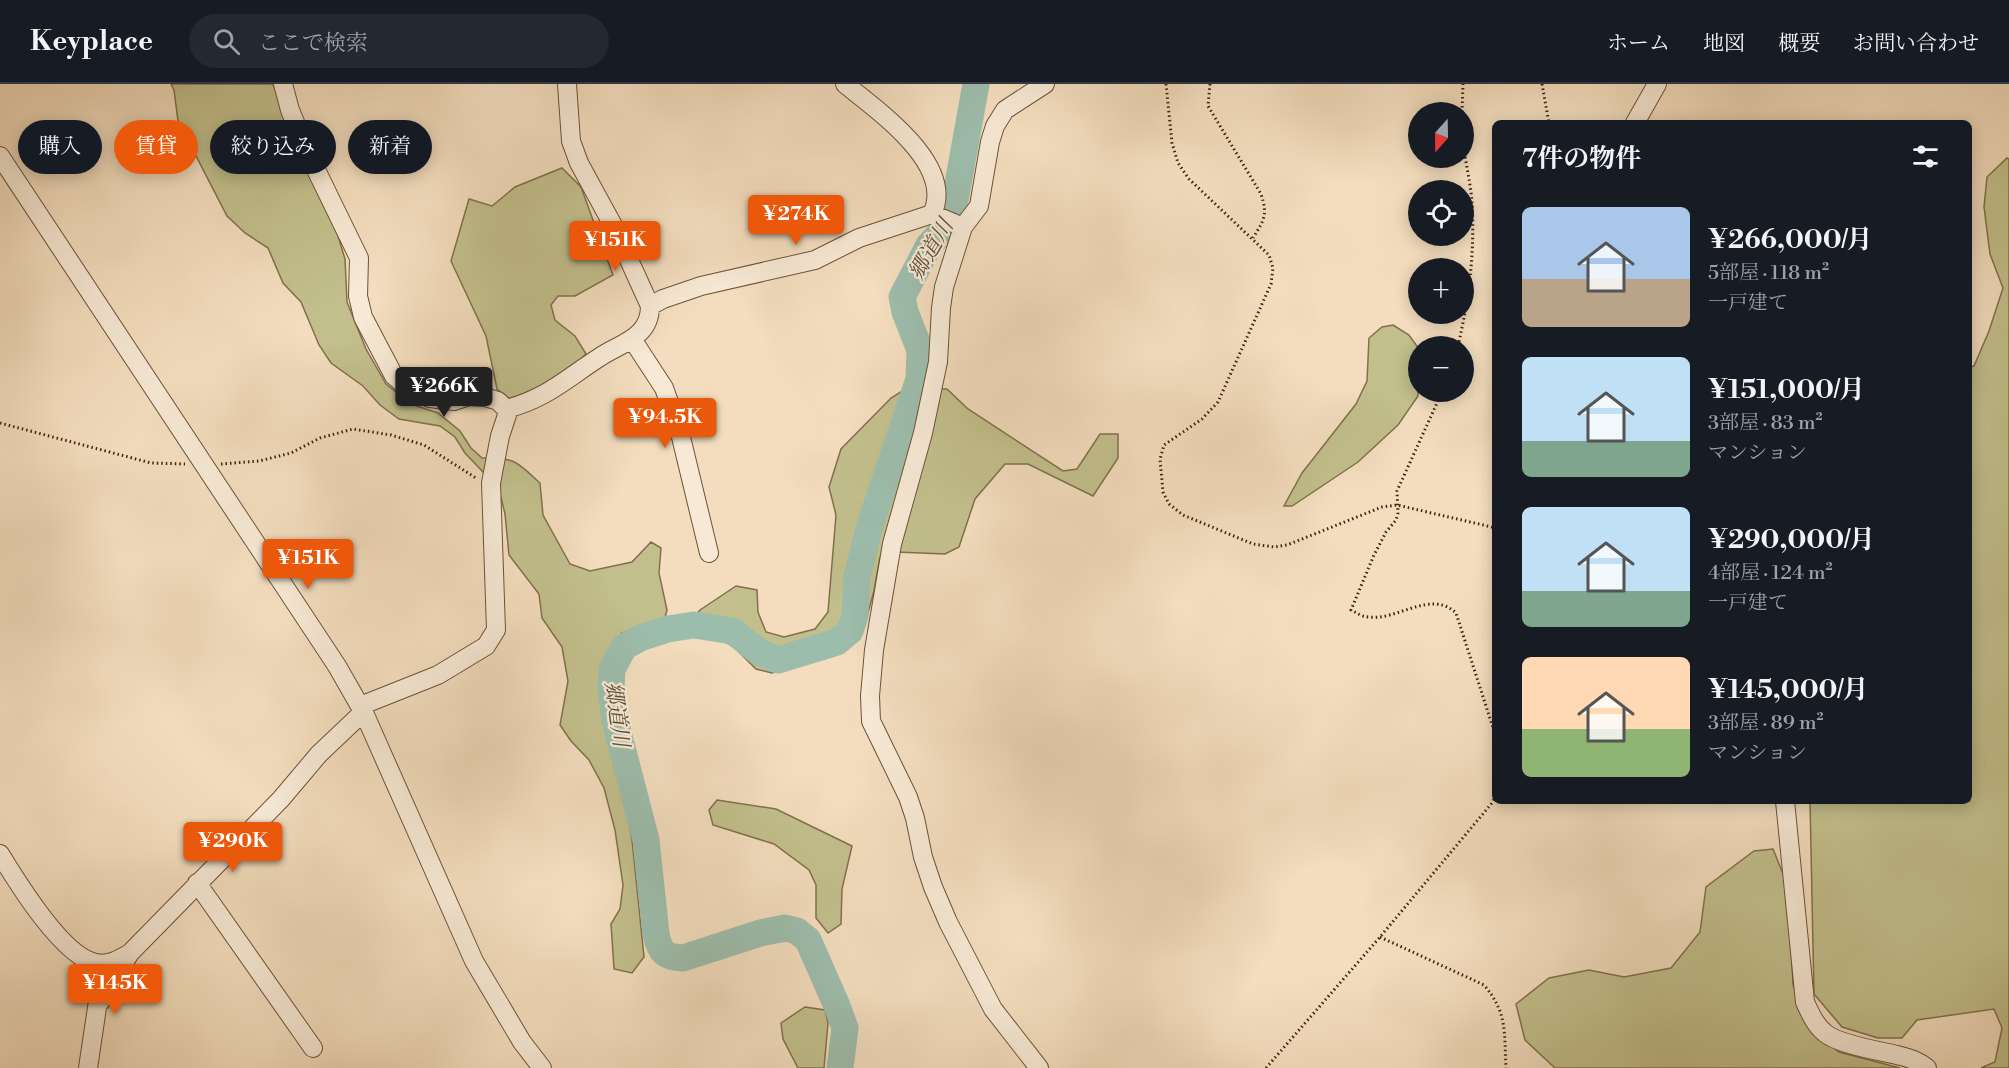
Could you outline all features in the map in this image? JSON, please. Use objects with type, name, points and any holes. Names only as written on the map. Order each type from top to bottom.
[{"type":"street","points":[[98,1001],[101,1001],[130,953],[280,799],[319,753],[363,711],[438,675],[486,646],[496,630],[491,483],[500,436],[507,415],[506,409],[498,401],[485,397],[469,396],[454,401],[430,398],[409,389],[394,376],[363,317],[358,296],[359,258],[305,147],[290,110],[283,84]]},
{"type":"street","points":[[506,409],[525,404],[558,388],[602,356],[632,339],[641,331],[650,317],[650,306],[615,229],[579,163],[571,141],[567,84]]},
{"type":"street","points":[[845,84],[902,131],[917,147],[937,192],[937,205],[947,221],[938,362],[923,432],[892,544],[874,650],[870,696],[871,721],[908,798],[929,877],[948,922],[993,1009],[1039,1068]]},
{"type":"street","points":[[650,306],[701,285],[815,260],[859,238],[947,221],[979,206],[995,126],[1005,110],[1045,84]]},
{"type":"street","points":[[1637,120],[1657,84]]},
{"type":"street","points":[[0,156],[337,666],[363,711],[474,961],[522,1042],[542,1068]]},
{"type":"street","points":[[632,339],[664,388],[680,433],[709,553]]},
{"type":"street","points":[[1785,804],[1805,1002],[1813,1019],[1826,1035],[1920,1062],[1927,1068]]},
{"type":"street","points":[[0,854],[31,902],[78,956],[98,964],[107,964],[130,953]]},
{"type":"street","points":[[197,883],[314,1048]]},
{"type":"street","points":[[88,961],[98,1001],[88,1068]]},
{"type":"path","points":[[1166,84],[1172,143],[1178,163],[1189,179],[1269,255],[1273,268],[1271,284],[1218,402],[1202,419],[1164,445],[1160,459],[1163,492],[1168,504],[1183,515],[1253,544],[1274,547],[1287,545],[1382,507],[1397,504],[1492,527]]},
{"type":"path","points":[[1210,84],[1208,106],[1261,194],[1266,209],[1253,238]]},
{"type":"path","points":[[1462,102],[1463,84]]},
{"type":"path","points":[[1542,84],[1548,120]]},
{"type":"path","points":[[1460,336],[1466,312],[1473,247],[1472,201],[1467,168]]},
{"type":"path","points":[[1437,402],[1397,491],[1396,520],[1386,532],[1374,555],[1351,610],[1372,618],[1430,604],[1440,603],[1450,607],[1456,613],[1492,725]]},
{"type":"path","points":[[0,423],[151,463],[203,464],[259,461],[291,453],[320,438],[353,429],[391,435],[424,445],[484,483],[491,483]]},
{"type":"path","points":[[1266,1068],[1492,803]]},
{"type":"path","points":[[1380,937],[1484,985],[1496,998],[1502,1012],[1506,1068]]},
{"type":"shaded area","points":[[171,84],[273,84],[287,120],[210,120],[210,174],[309,174],[335,226],[345,259],[347,302],[366,349],[386,384],[411,404],[438,413],[460,431],[471,448],[482,458],[515,462],[540,483],[543,515],[570,564],[590,571],[632,562],[651,542],[661,548],[659,573],[667,610],[664,622],[622,633],[605,657],[599,686],[604,724],[622,782],[632,840],[644,957],[632,973],[614,969],[611,924],[620,909],[623,885],[615,830],[604,788],[589,760],[560,725],[568,681],[562,647],[542,618],[539,594],[509,555],[505,514],[499,489],[465,453],[455,437],[440,426],[399,419],[380,405],[363,386],[331,363],[319,345],[301,302],[283,283],[268,248],[245,233],[227,216],[198,160],[198,120],[178,120],[174,90]]},
{"type":"shaded area","points":[[2007,158],[2009,159],[2009,1068],[1981,1068],[1995,1062],[2002,1028],[1994,1009],[1917,1020],[1902,1038],[1878,1038],[1842,1027],[1814,994],[1810,804],[1972,804],[1972,366],[1989,331],[2003,288],[1990,254],[1984,207],[1987,177]]},
{"type":"shaded area","points":[[562,168],[581,187],[613,275],[575,296],[558,296],[551,305],[555,320],[575,336],[586,354],[550,390],[515,403],[497,389],[486,336],[451,261],[469,199],[492,206],[515,187]]},
{"type":"shaded area","points":[[1393,325],[1410,336],[1408,402],[1414,402],[1398,425],[1358,462],[1292,506],[1284,506],[1302,473],[1356,404],[1367,381],[1369,338],[1382,327]]},
{"type":"shaded area","points":[[907,388],[947,389],[968,409],[1063,471],[1077,469],[1100,434],[1118,434],[1118,458],[1093,496],[1028,464],[1005,464],[975,499],[959,547],[945,554],[896,552],[880,557],[866,620],[836,651],[772,673],[756,669],[734,647],[717,637],[702,636],[693,618],[700,610],[736,586],[757,590],[758,612],[766,632],[784,637],[815,629],[828,612],[836,515],[829,487],[841,449],[891,398]]},
{"type":"shaded area","points":[[717,800],[776,809],[852,846],[842,889],[841,924],[828,933],[816,918],[816,885],[809,870],[774,844],[713,825],[709,810]]},
{"type":"shaded area","points":[[1773,849],[1788,886],[1793,984],[1805,1023],[1839,1052],[1900,1068],[1555,1068],[1525,1040],[1516,1004],[1549,978],[1589,970],[1624,977],[1671,968],[1700,932],[1706,887],[1754,851]]},
{"type":"shaded area","points":[[805,1007],[825,1010],[828,1023],[824,1068],[798,1068],[783,1039],[781,1023]]},
{"type":"waterway","name":"郷道川","points":[[840,1068],[845,1028],[808,940],[797,931],[785,928],[760,933],[683,958],[667,955],[661,949],[656,934],[646,840],[615,721],[611,689],[612,669],[624,647],[640,638],[668,629],[694,625],[733,631],[759,652],[778,660],[837,642],[850,631],[855,616],[857,577],[870,525],[919,379],[920,350],[905,312],[902,297],[929,245],[947,226],[954,206],[976,84]]}]
